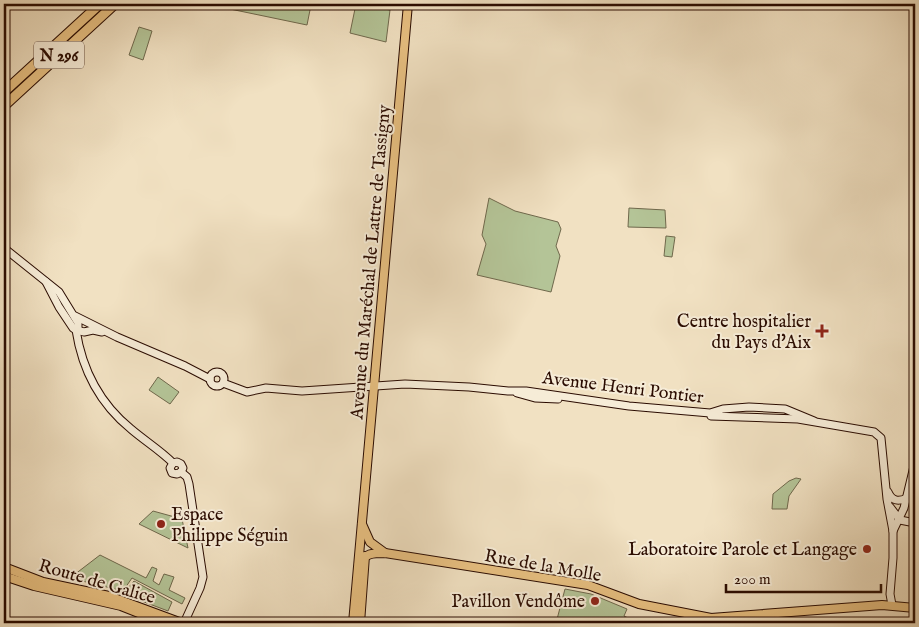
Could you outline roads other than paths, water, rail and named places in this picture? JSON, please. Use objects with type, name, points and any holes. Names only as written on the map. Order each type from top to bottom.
[{"type":"highway","name":"N 296","points":[[4,92],[100,4]]},
{"type":"highway","name":"N 296","points":[[4,106],[115,4]]},
{"type":"main road","name":"Avenue du Maréchal de Lattre de Tassigny","points":[[353,623],[408,4]]},
{"type":"main road","name":"Avenue du Maréchal de Lattre de Tassigny","points":[[360,623],[365,556],[361,522]]},
{"type":"main road","points":[[361,522],[370,542],[385,553]]},
{"type":"main road","name":"Rue de la Molle","points":[[365,556],[372,553],[385,553],[588,585],[630,602],[693,615],[724,618],[892,605],[915,608]]},
{"type":"main road","points":[[358,565],[365,556]]},
{"type":"main road","name":"Route de Galice","points":[[4,567],[43,582],[109,596],[183,623]]},
{"type":"main road","name":"Route de Galice","points":[[4,576],[34,586],[121,606],[164,623]]},
{"type":"street","points":[[4,248],[46,282],[60,302],[73,328],[84,332],[96,330],[116,336]]},
{"type":"street","points":[[60,302],[74,316],[78,323],[80,351],[87,371],[102,400],[122,421],[173,463],[170,468],[172,472],[177,474],[182,472],[187,477],[203,577],[200,588],[183,623]]},
{"type":"street","points":[[74,316],[116,336]]},
{"type":"street","name":"Avenue Henri Pontier","points":[[116,336],[211,377],[218,372],[222,374],[223,381],[247,392],[266,388],[302,391],[405,384],[469,387],[515,392],[537,392],[629,406],[710,413],[724,409],[776,408],[785,409],[814,421],[874,432],[883,441],[886,489],[893,531],[890,594],[892,605]]},
{"type":"street","points":[[893,531],[900,520],[904,508],[915,462]]},
{"type":"street","points":[[886,489],[889,496],[896,500],[907,498]]},
{"type":"street","points":[[888,505],[900,520],[912,523]]},
{"type":"street","points":[[904,508],[906,517],[912,523]]},
{"type":"place","name":"Centre hospitalier du Pays d'Aix","points":[[822,331]]},
{"type":"place","name":"Espace Philippe Séguin","points":[[161,524]]},
{"type":"place","name":"Laboratoire Parole et Langage","points":[[867,549]]},
{"type":"place","name":"Pavillon Vendôme","points":[[595,601]]}]
